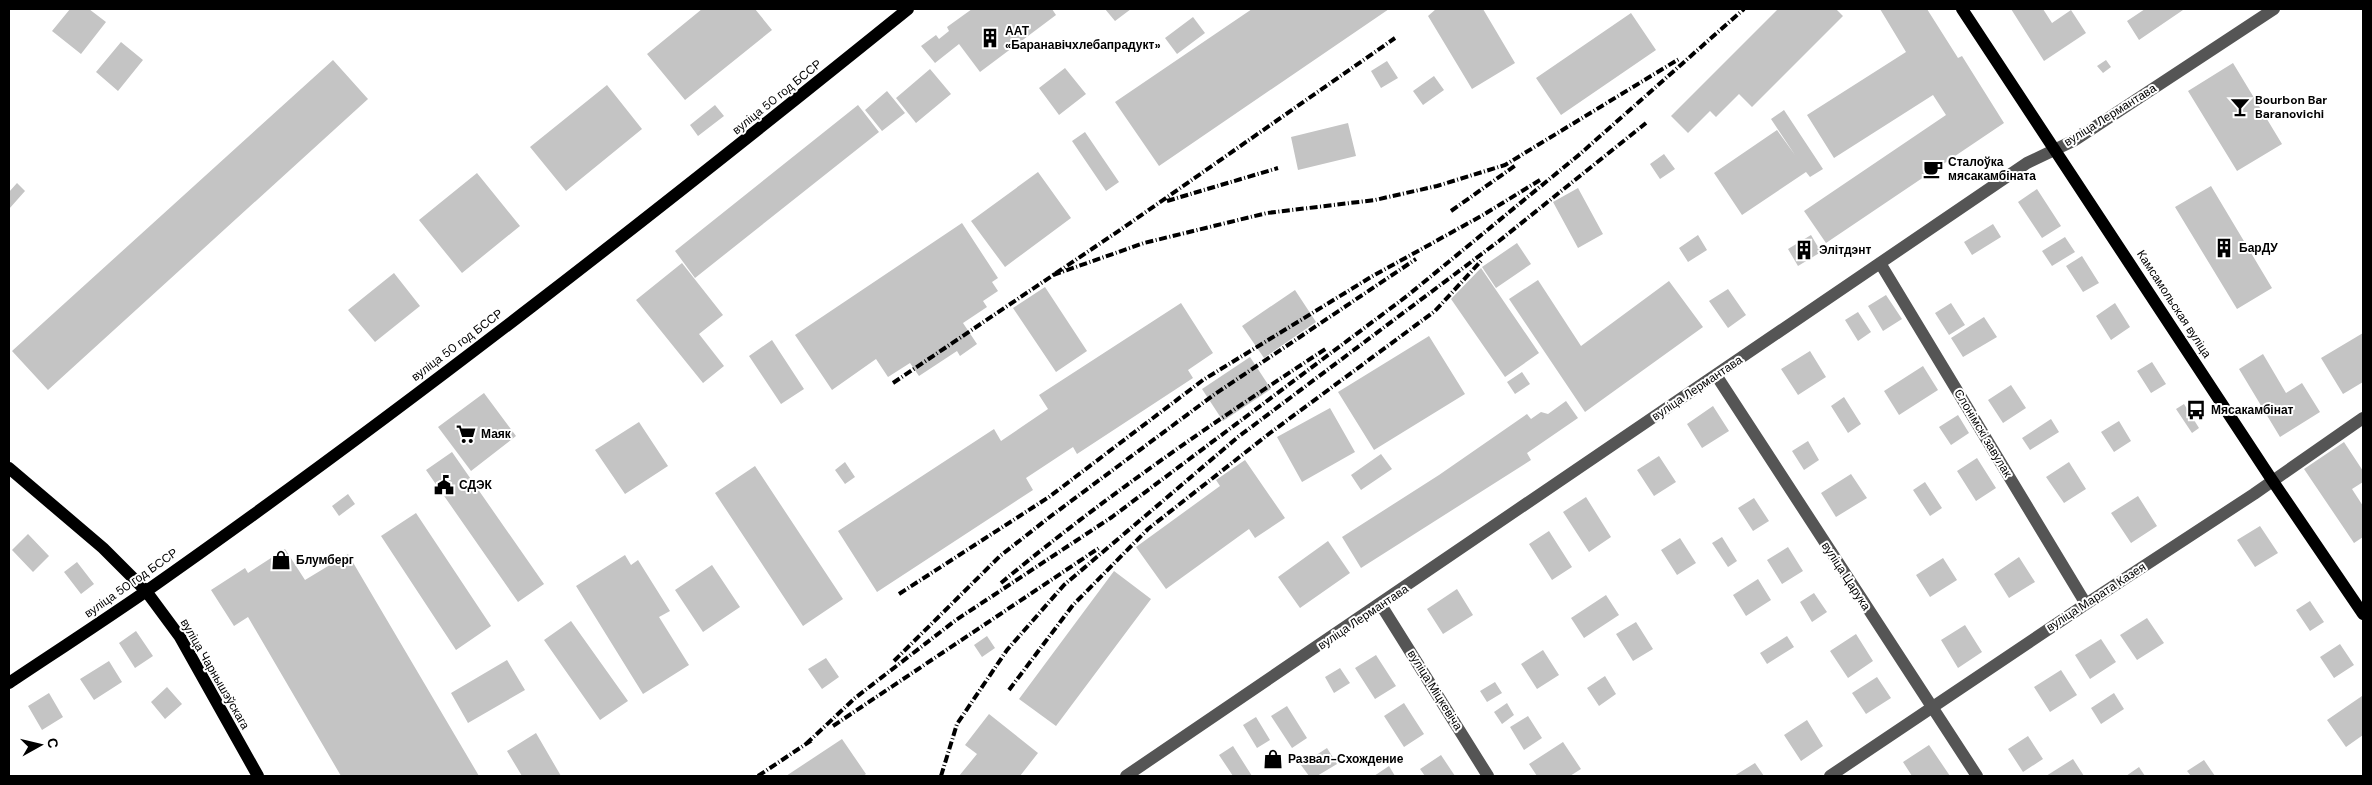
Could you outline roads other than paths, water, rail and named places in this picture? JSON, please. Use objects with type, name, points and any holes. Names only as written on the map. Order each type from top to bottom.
[{"type":"main road","name":"вуліца 50 год БССР","points":[[9,683],[146,592],[375,425],[709,170],[908,9]]},
{"type":"main road","name":"Камсамольская вуліца","points":[[1962,9],[2272,480],[2363,614]]},
{"type":"main road","name":"вуліца Чарнышэўскага","points":[[9,468],[91,538],[146,592],[180,637],[258,776]]},
{"type":"street","name":"вуліца Лермантава","points":[[1126,776],[1381,605],[2027,163],[2081,136],[2274,9]]},
{"type":"street","name":"Слонімскі завулак","points":[[1880,263],[2086,604]]},
{"type":"street","name":"вуліца Царука","points":[[1716,375],[1977,776]]},
{"type":"street","name":"вуліца Марата Казея","points":[[1830,776],[2363,418]]},
{"type":"street","name":"вуліца Міцкевіча","points":[[1381,605],[1488,776]]},
{"type":"railway","points":[[806,744],[855,698],[956,620],[1112,517],[1407,296],[1580,154],[1744,9]]},
{"type":"railway","points":[[893,383],[1123,228],[1395,38]]},
{"type":"railway","points":[[1053,275],[1144,243],[1267,213],[1375,200],[1437,186],[1505,165],[1679,59]]},
{"type":"railway","points":[[941,776],[957,724],[1007,650],[1064,585],[1238,437],[1499,241],[1646,123]]},
{"type":"railway","points":[[1451,211],[1516,165]]},
{"type":"railway","points":[[1167,201],[1278,168]]},
{"type":"railway","points":[[899,594],[1049,497],[1203,380],[1371,277],[1483,215],[1540,180]]},
{"type":"railway","points":[[894,661],[1000,556],[1051,516],[1215,394],[1416,259]]},
{"type":"railway","points":[[1009,690],[1073,605],[1148,529],[1270,433],[1435,311],[1481,261]]},
{"type":"railway","points":[[1001,583],[1120,490],[1243,403],[1327,348]]},
{"type":"railway","points":[[833,726],[1099,548]]},
{"type":"railway","points":[[758,776],[812,740]]},
{"type":"place","name":"ААТ «Баранавічхлебапрадукт»","points":[[990,38]]},
{"type":"place","name":"Bourbon Bar Baranovichi","points":[[2240,107]]},
{"type":"place","name":"Сталоўка мясакамбіната","points":[[1933,169]]},
{"type":"place","name":"БарДУ","points":[[2224,248]]},
{"type":"place","name":"Элітдэнт","points":[[1804,250]]},
{"type":"place","name":"Мясакамбінат","points":[[2196,410]]},
{"type":"place","name":"Маяк","points":[[466,434]]},
{"type":"place","name":"СДЭК","points":[[444,485]]},
{"type":"place","name":"Блумберг","points":[[281,560]]},
{"type":"place","name":"Развал-Схождение","points":[[1273,759]]}]
